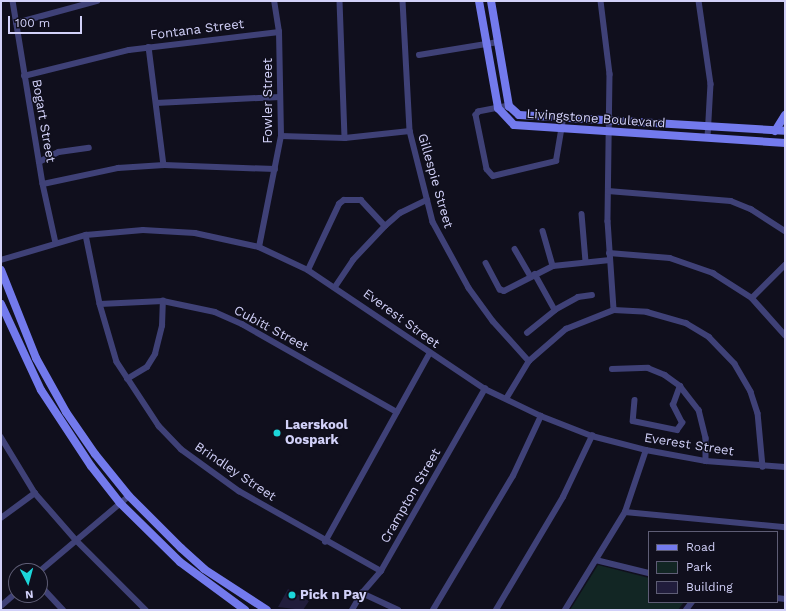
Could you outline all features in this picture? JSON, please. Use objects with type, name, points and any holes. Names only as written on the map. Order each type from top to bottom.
[{"type":"street","name":"Bogart Street","points":[[13,1],[39,162],[56,243]]},
{"type":"street","points":[[16,22],[97,1]]},
{"type":"street","name":"Fowler Street","points":[[259,247],[281,136],[279,32],[274,1]]},
{"type":"street","points":[[340,1],[345,138]]},
{"type":"street","name":"Gillespie Street","points":[[403,1],[410,130],[427,200],[439,235],[469,288],[493,321],[529,360]]},
{"type":"street","points":[[479,1],[498,108]]},
{"type":"street","name":"Livingstone Boulevard","points":[[491,1],[509,106],[519,115],[611,122],[785,131]]},
{"type":"street","points":[[601,1],[609,66],[611,133],[608,191],[610,260],[614,310]]},
{"type":"street","points":[[699,1],[712,84],[708,138]]},
{"type":"street","name":"Fontana Street","points":[[24,76],[149,47],[279,32]]},
{"type":"street","points":[[419,55],[498,42]]},
{"type":"street","points":[[149,47],[164,165]]},
{"type":"street","points":[[156,103],[280,97]]},
{"type":"street","points":[[509,106],[479,112],[475,118],[487,169],[493,176],[552,164],[558,158],[563,119]]},
{"type":"street","name":"Livingstone Boulevard","points":[[498,108],[514,125],[562,130],[785,142]]},
{"type":"street","points":[[774,131],[785,115]]},
{"type":"street","points":[[281,136],[345,138],[410,130]]},
{"type":"street","points":[[39,162],[59,152],[89,148]]},
{"type":"street","points":[[43,184],[118,168],[164,165],[275,169]]},
{"type":"street","points":[[608,191],[731,201],[751,209],[785,231]]},
{"type":"street","points":[[308,270],[340,204],[344,200],[362,200],[385,226]]},
{"type":"street","points":[[335,287],[353,260],[385,226],[400,213],[427,200]]},
{"type":"street","points":[[582,214],[586,262]]},
{"type":"street","name":"Everest Street","points":[[1,260],[86,235],[163,230],[224,238],[259,247],[308,270],[335,287],[429,354],[484,389],[541,416],[592,436],[646,450],[706,461],[763,467],[785,467]]},
{"type":"street","points":[[543,231],[551,249],[553,266]]},
{"type":"street","name":"Brindley Street","points":[[86,235],[100,304],[114,356],[159,426],[181,449],[239,491],[325,542],[381,571]]},
{"type":"street","points":[[515,249],[555,310]]},
{"type":"street","points":[[610,253],[670,258],[713,273],[752,298],[785,335]]},
{"type":"street","points":[[486,263],[503,291],[553,266],[610,260]]},
{"type":"street","points":[[752,298],[785,265]]},
{"type":"street","points":[[1,270],[28,342],[53,391],[80,434],[129,496],[198,564],[267,610]]},
{"type":"street","points":[[527,333],[555,310],[578,297],[592,295]]},
{"type":"street","points":[[128,379],[147,367],[155,354],[162,326],[163,301]]},
{"type":"street","name":"Cubitt Street","points":[[100,304],[163,301],[215,312],[242,324],[397,412]]},
{"type":"street","points":[[1,304],[41,390],[91,466],[120,504],[180,562],[245,610]]},
{"type":"street","points":[[506,399],[529,360],[566,328],[614,310],[647,312],[686,323],[709,337],[724,351],[751,392],[758,413],[763,467]]},
{"type":"street","points":[[325,542],[429,354]]},
{"type":"street","points":[[612,369],[648,368],[680,386],[699,410],[706,438],[706,461]]},
{"type":"street","points":[[635,400],[633,421],[677,430],[682,423],[673,405],[680,386]]},
{"type":"street","name":"Crampton Street","points":[[352,610],[362,593],[381,571],[484,389]]},
{"type":"street","points":[[433,610],[513,476],[541,416]]},
{"type":"street","points":[[496,610],[563,497],[592,436]]},
{"type":"street","points":[[1,437],[35,493],[76,540],[146,610]]},
{"type":"street","points":[[565,610],[625,512],[646,450]]},
{"type":"street","points":[[1,518],[35,493]]},
{"type":"street","points":[[48,564],[129,496]]},
{"type":"street","points":[[625,512],[785,527]]},
{"type":"street","points":[[596,560],[648,573]]},
{"type":"street","points":[[362,593],[398,610]]},
{"type":"street","points":[[48,594],[63,610]]},
{"type":"green space","points":[[598,565],[648,578],[648,603],[683,603],[678,610],[570,610]]},
{"type":"building","name":"Pick n Pay","points":[[288,589],[309,601],[303,610],[278,607]]},
{"type":"place","name":"Laerskool Oospark","points":[[277,433]]},
{"type":"place","name":"Pick n Pay","points":[[292,595]]}]
